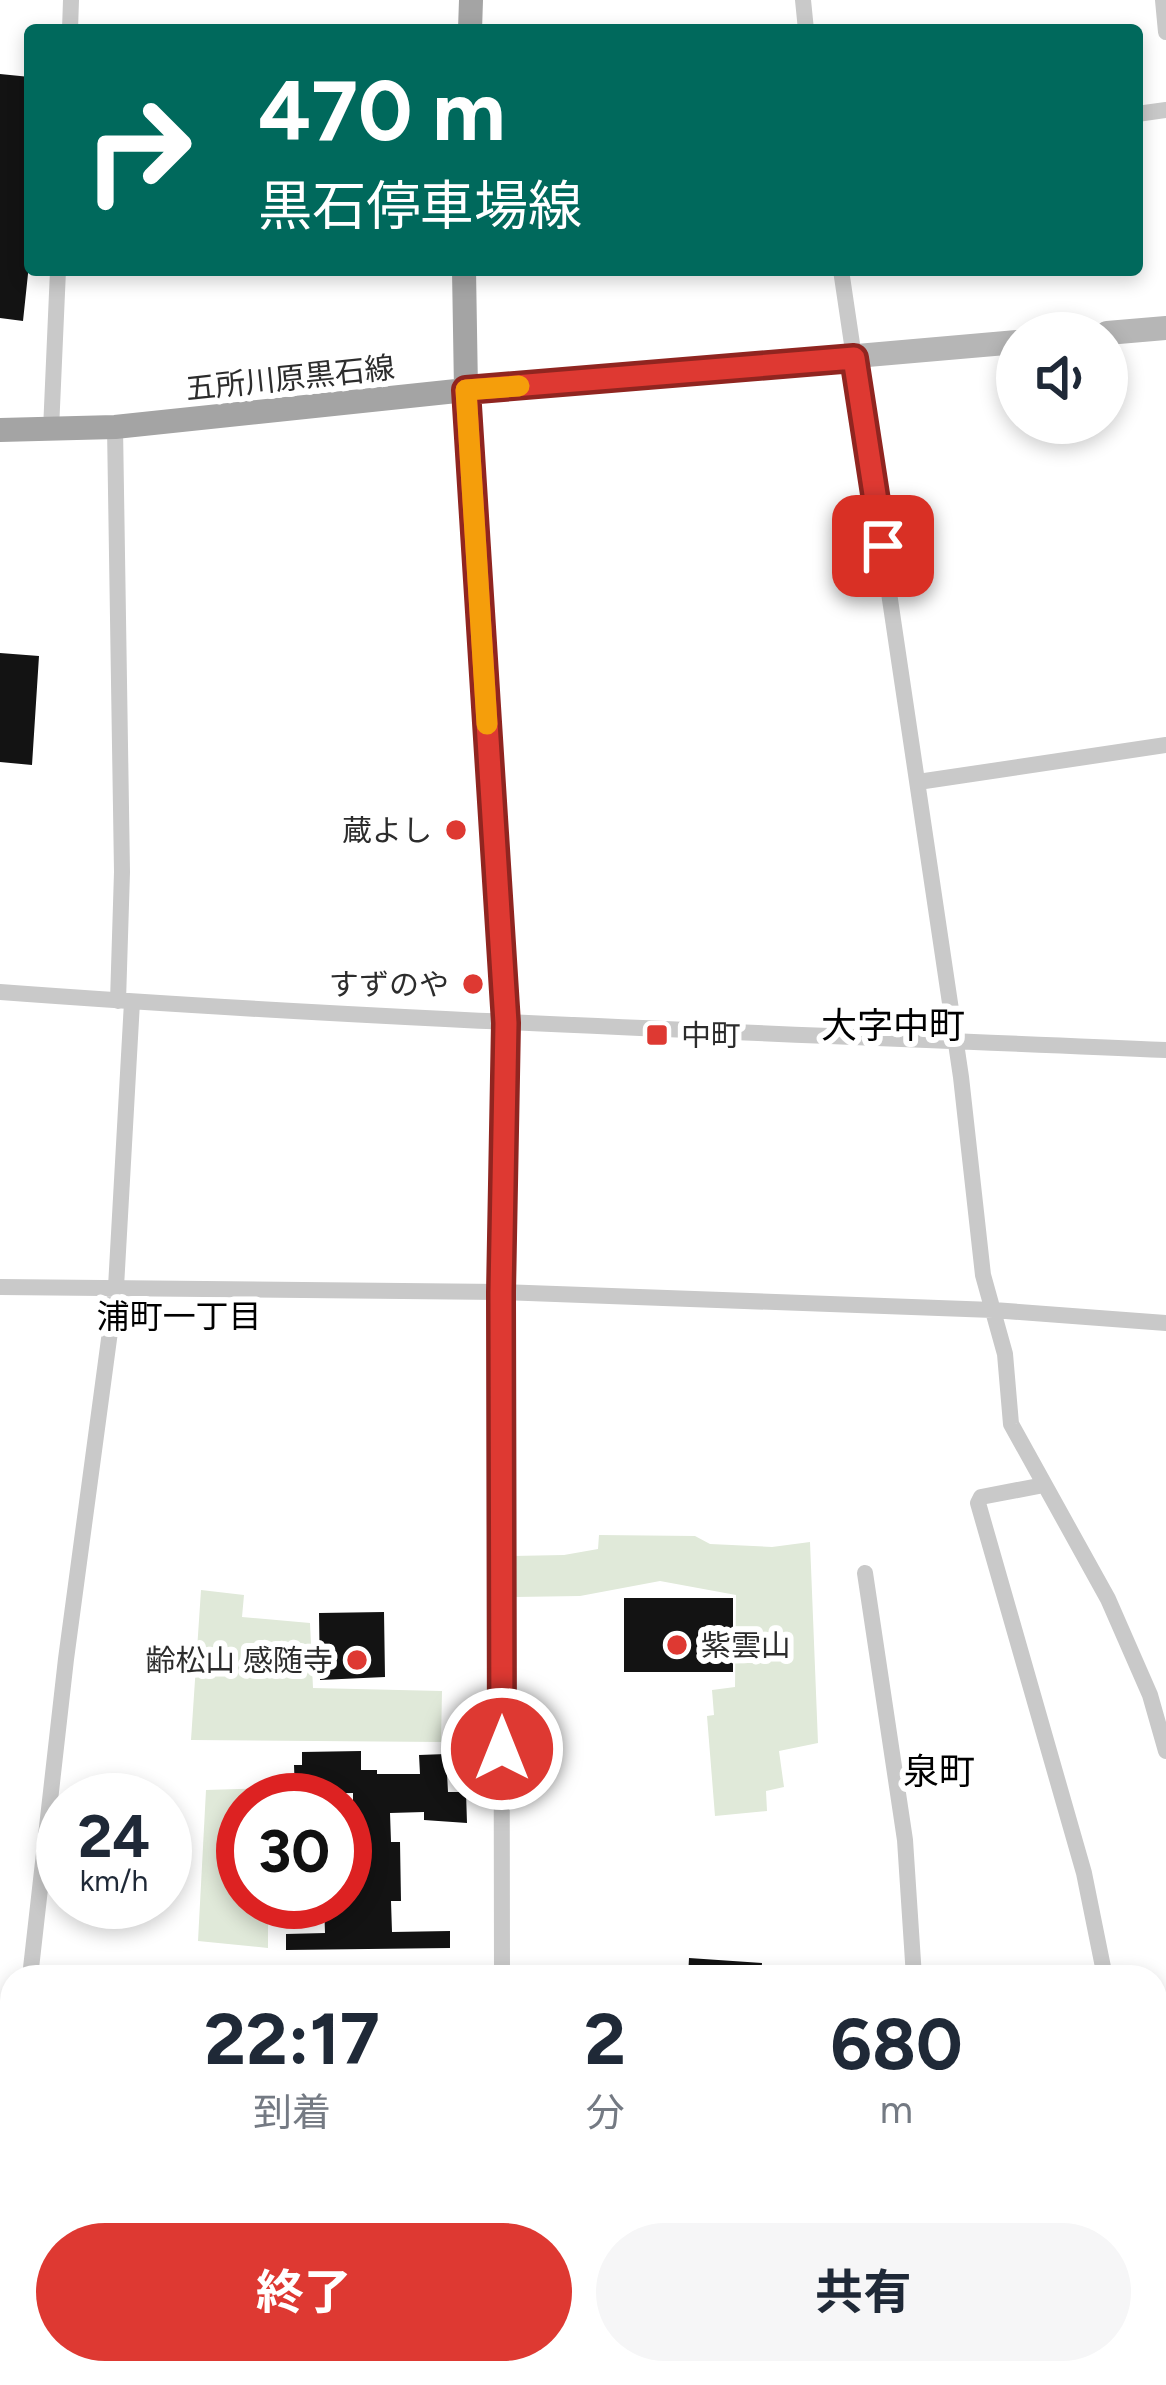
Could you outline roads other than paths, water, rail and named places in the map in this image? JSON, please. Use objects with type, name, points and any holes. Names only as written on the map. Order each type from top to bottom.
[{"type":"main road","points":[[464,276],[466,390],[996,344]]},
{"type":"main road","points":[[1128,331],[1166,328]]},
{"type":"main road","name":"五所川原黒石線","points":[[0,430],[115,427],[466,390]]},
{"type":"street","points":[[1163,0],[1166,32]]},
{"type":"street","points":[[51,430],[58,276]]},
{"type":"street","points":[[842,276],[918,782],[982,1275],[1005,1354],[1011,1424],[1118,1618],[1150,1695],[1166,1751]]},
{"type":"street","points":[[466,390],[506,1023],[501,1292],[502,1965]]},
{"type":"street","points":[[31,1965],[116,1287],[125,1001],[115,427]]},
{"type":"street","points":[[918,782],[1166,745]]},
{"type":"street","points":[[0,992],[506,1023],[1166,1050]]},
{"type":"street","points":[[0,1288],[501,1292],[993,1310],[1166,1323]]},
{"type":"street","points":[[1044,1485],[981,1497],[978,1503],[1084,1873],[1103,1965]]},
{"type":"street","points":[[866,1573],[905,1840],[913,1965]]},
{"type":"place","name":"蔵よし","points":[[456,830]]},
{"type":"place","name":"すずのや","points":[[473,984]]},
{"type":"place","name":"中町","points":[[657,1035]]},
{"type":"place","name":"紫雲山","points":[[677,1645]]},
{"type":"place","name":"齢松山 感随寺","points":[[357,1660]]},
{"type":"district","name":"大字中町","points":[[893,1025]]},
{"type":"district","name":"浦町一丁目","points":[[179,1316]]},
{"type":"district","name":"泉町","points":[[939,1771]]}]
